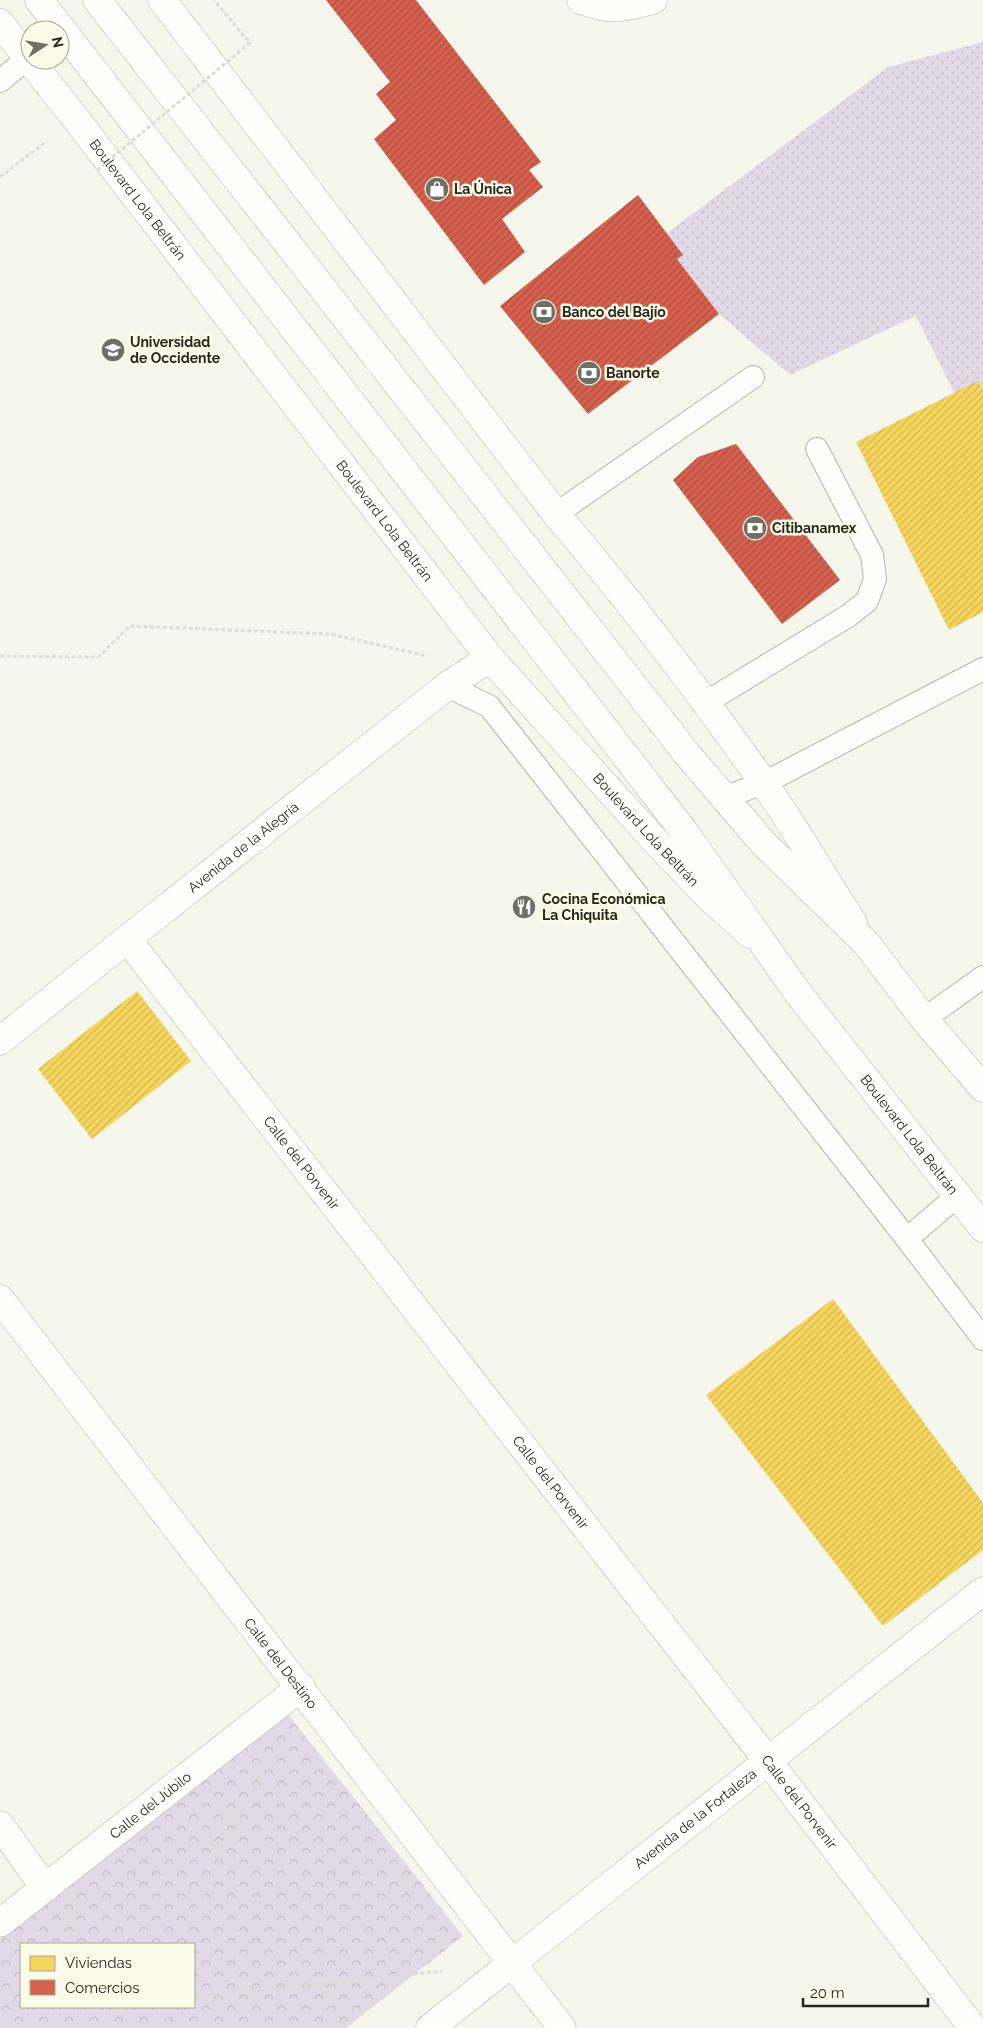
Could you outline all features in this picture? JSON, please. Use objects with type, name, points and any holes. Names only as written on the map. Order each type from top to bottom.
[{"type":"street","name":"Boulevard Lola Beltrán","points":[[39,0],[677,822],[798,993]]},
{"type":"street","points":[[97,0],[675,739],[763,843],[866,943]]},
{"type":"street","points":[[162,0],[556,514],[705,703],[764,783],[866,943],[924,1019],[983,1088]]},
{"type":"street","points":[[581,0],[600,7],[621,8],[653,0]]},
{"type":"street","name":"Boulevard Lola Beltrán","points":[[0,23],[20,48]]},
{"type":"street","name":"Boulevard Lola Beltrán","points":[[37,70],[490,658],[657,843],[709,897],[752,936],[983,1228]]},
{"type":"street","name":"Avenida de la Alegría","points":[[0,1042],[447,686],[490,658]]},
{"type":"street","name":"Calle del Porvenir","points":[[127,939],[768,1761],[973,2028]]},
{"type":"street","name":"Calle del Destino","points":[[0,1299],[562,2028]]},
{"type":"street","name":"Avenida de la Fortaleza","points":[[430,2028],[983,1591]]},
{"type":"street","name":"Calle del Júbilo","points":[[0,1923],[301,1687]]},
{"type":"street","points":[[0,1825],[45,1888]]},
{"type":"lane","points":[[0,81],[20,65]]},
{"type":"lane","points":[[556,514],[753,377]]},
{"type":"lane","points":[[705,703],[848,616],[868,601],[876,578],[872,555],[817,449]]},
{"type":"lane","points":[[725,797],[764,783],[983,669]]},
{"type":"lane","points":[[447,686],[489,706],[907,1239],[983,1339]]},
{"type":"lane","points":[[924,1019],[983,977]]},
{"type":"lane","points":[[907,1239],[958,1195]]},
{"type":"path","points":[[97,170],[250,43],[214,0]]},
{"type":"path","points":[[0,177],[44,142],[66,133],[76,119]]},
{"type":"path","points":[[0,656],[98,657],[130,626],[330,634],[434,658],[447,686]]},
{"type":"path","points":[[180,1943],[268,1758]]},
{"type":"path","points":[[45,1888],[98,1943]]},
{"type":"path","points":[[195,1997],[452,1970]]},
{"type":"path","points":[[42,2028],[127,2008]]},
{"type":"path","points":[[142,2028],[152,2008]]},
{"type":"path","points":[[159,2008],[175,2028]]},
{"type":"green space","points":[[983,42],[983,451],[916,316],[790,375],[719,314],[677,259],[667,233],[888,67]]},
{"type":"green space","points":[[283,1708],[463,1936],[346,2028],[0,2028],[0,1934]]},
{"type":"building: Viviendas","points":[[978,381],[983,391],[983,612],[949,630],[856,442]]},
{"type":"building: Viviendas","points":[[137,991],[191,1061],[92,1139],[38,1069]]},
{"type":"building: Viviendas","points":[[833,1299],[983,1503],[983,1550],[883,1626],[706,1395]]},
{"type":"building: Comercios","points":[[326,0],[416,0],[541,162],[529,170],[543,187],[502,219],[525,252],[484,285],[374,139],[396,120],[376,94],[390,82]]},
{"type":"building: Comercios","points":[[638,195],[683,255],[677,259],[719,314],[588,414],[500,306]]},
{"type":"building: Comercios","points":[[736,444],[840,580],[782,624],[673,480],[698,457]]},
{"type":"place","name":"La Única","points":[[437,189]]},
{"type":"place","name":"Banco del Bajío","points":[[544,312]]},
{"type":"place","name":"Universidad de Occidente","points":[[113,350]]},
{"type":"place","name":"Banorte","points":[[589,373]]},
{"type":"place","name":"Citibanamex","points":[[755,528]]},
{"type":"place","name":"Cocina Económica La Chiquita","points":[[524,907]]}]
